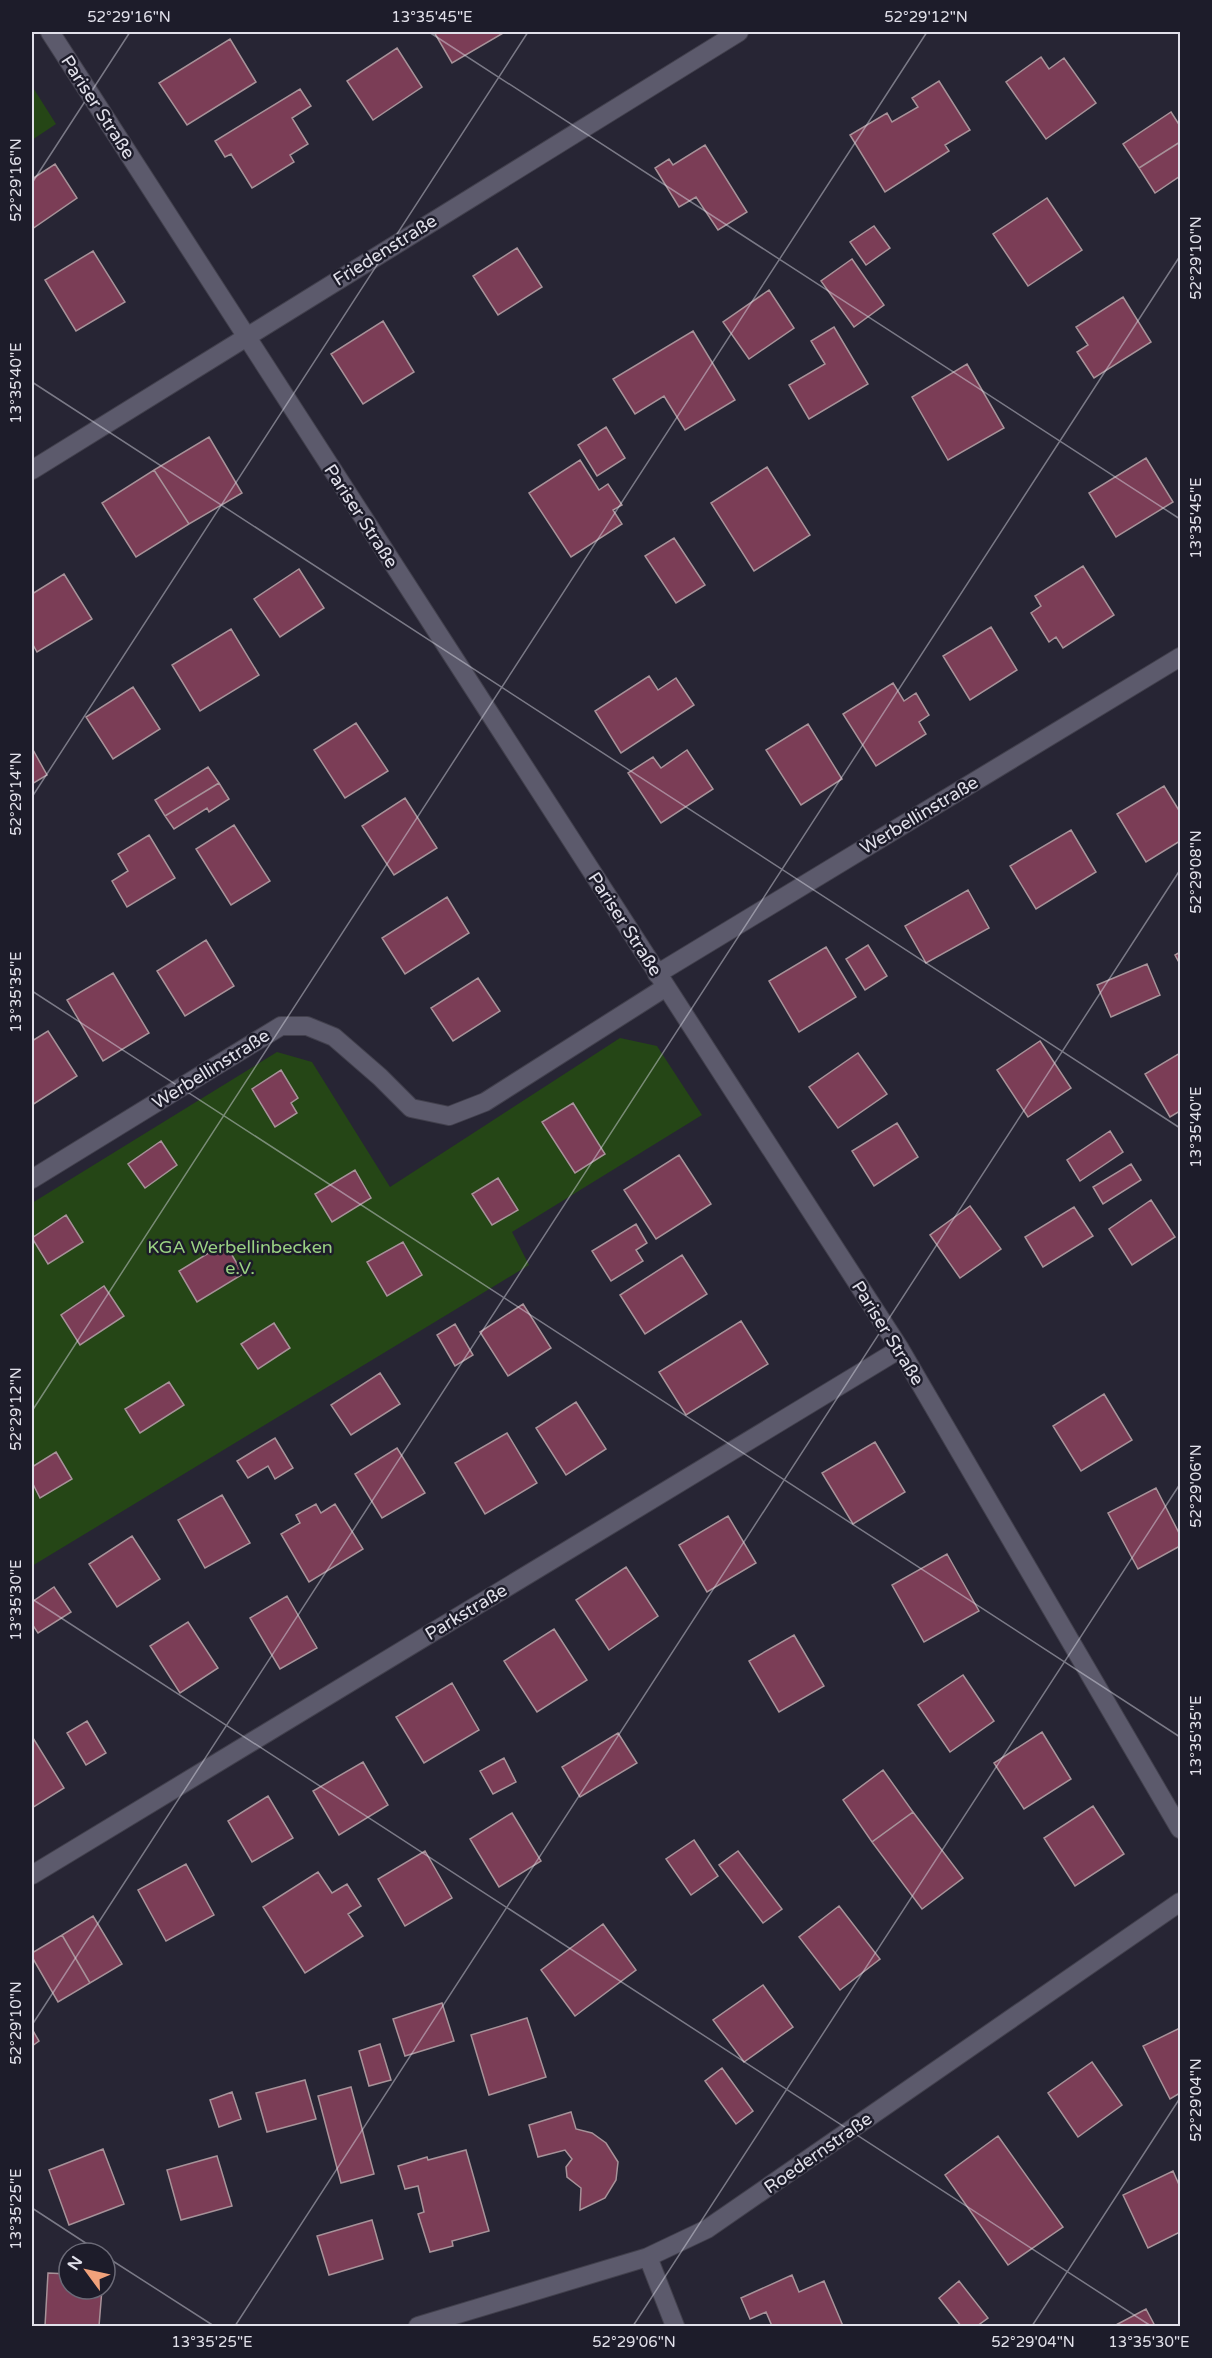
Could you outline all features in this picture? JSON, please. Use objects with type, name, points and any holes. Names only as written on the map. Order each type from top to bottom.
[{"type":"street","name":"Pariser Straße","points":[[50,32],[900,1350],[1180,1829]]},
{"type":"street","name":"Friedenstraße","points":[[32,470],[738,32]]},
{"type":"street","name":"Werbellinstraße","points":[[32,1179],[281,1026],[307,1026],[334,1037],[411,1108],[449,1116],[485,1102],[662,981],[1180,657]]},
{"type":"street","name":"Parkstraße","points":[[32,1875],[900,1350]]},
{"type":"street","name":"Roedernstraße","points":[[417,2326],[648,2257],[707,2229],[1180,1902]]},
{"type":"street","points":[[648,2257],[675,2326]]},
{"type":"green space","points":[[32,86],[56,124],[32,140]]},
{"type":"green space","name":"KGA Werbellinbecken e.V.","points":[[620,1038],[657,1046],[702,1115],[512,1232],[529,1265],[32,1566],[32,1203],[277,1052],[312,1062],[390,1187]]},
{"type":"building","points":[[434,32],[505,32],[452,63]]},
{"type":"building","points":[[230,39],[256,82],[187,125],[159,83]]},
{"type":"building","points":[[397,48],[422,87],[373,120],[347,81]]},
{"type":"building","points":[[1041,57],[1049,69],[1064,58],[1096,103],[1046,139],[1006,82]]},
{"type":"building","points":[[939,81],[970,130],[945,145],[949,151],[885,192],[850,135],[887,113],[892,122],[918,107],[912,98]]},
{"type":"building","points":[[300,89],[311,106],[292,118],[308,144],[290,155],[294,162],[252,188],[231,154],[225,157],[215,141]]},
{"type":"building","points":[[1171,112],[1180,126],[1180,142],[1139,168],[1123,144]]},
{"type":"building","points":[[1180,142],[1180,176],[1155,193],[1139,168]]},
{"type":"building","points":[[705,145],[747,212],[718,230],[696,197],[679,207],[655,168],[669,159],[673,165]]},
{"type":"building","points":[[55,164],[77,198],[32,229],[32,179]]},
{"type":"building","points":[[1047,198],[1082,250],[1028,286],[993,234]]},
{"type":"building","points":[[874,226],[890,248],[866,265],[850,242]]},
{"type":"building","points":[[517,248],[542,287],[498,315],[473,276]]},
{"type":"building","points":[[93,251],[125,302],[76,331],[45,280]]},
{"type":"building","points":[[852,259],[884,305],[854,327],[821,281]]},
{"type":"building","points":[[769,290],[794,328],[749,359],[723,322]]},
{"type":"building","points":[[1123,297],[1151,342],[1094,378],[1077,352],[1088,345],[1076,327]]},
{"type":"building","points":[[383,321],[414,372],[363,404],[331,354]]},
{"type":"building","points":[[834,327],[868,384],[809,419],[789,385],[825,364],[811,341]]},
{"type":"building","points":[[693,331],[735,400],[685,430],[664,396],[635,414],[613,379]]},
{"type":"building","points":[[967,364],[1004,428],[948,460],[912,397]]},
{"type":"building","points":[[606,427],[625,458],[597,476],[578,445]]},
{"type":"building","points":[[209,437],[242,493],[189,524],[154,470]]},
{"type":"building","points":[[1146,458],[1173,502],[1116,537],[1089,493]]},
{"type":"building","points":[[580,460],[599,490],[608,484],[622,505],[613,510],[622,524],[571,557],[529,493]]},
{"type":"building","points":[[767,467],[810,535],[754,571],[711,503]]},
{"type":"building","points":[[154,470],[189,524],[136,557],[102,503]]},
{"type":"building","points":[[674,538],[705,585],[676,603],[645,556]]},
{"type":"building","points":[[1083,566],[1114,615],[1063,648],[1056,637],[1049,642],[1031,613],[1041,606],[1035,596]]},
{"type":"building","points":[[299,569],[324,608],[280,637],[254,599]]},
{"type":"building","points":[[64,574],[92,619],[37,652],[32,643],[32,594]]},
{"type":"building","points":[[991,627],[1017,670],[970,700],[943,656]]},
{"type":"building","points":[[231,629],[259,675],[200,711],[172,665]]},
{"type":"building","points":[[649,676],[658,690],[676,678],[694,705],[621,753],[595,711]]},
{"type":"building","points":[[893,683],[904,701],[916,693],[929,715],[919,722],[926,734],[876,766],[843,714]]},
{"type":"building","points":[[133,687],[160,729],[113,759],[86,717]]},
{"type":"building","points":[[356,723],[388,771],[345,798],[314,750]]},
{"type":"building","points":[[808,724],[842,779],[801,805],[766,750]]},
{"type":"building","points":[[32,748],[47,775],[32,784]]},
{"type":"building","points":[[687,750],[713,789],[661,823],[628,773],[653,757],[661,768]]},
{"type":"building","points":[[208,767],[219,783],[165,816],[155,800]]},
{"type":"building","points":[[219,783],[229,799],[209,812],[207,808],[174,829],[165,816]]},
{"type":"building","points":[[1164,786],[1180,812],[1180,841],[1146,862],[1117,814]]},
{"type":"building","points":[[405,798],[437,848],[394,875],[362,826]]},
{"type":"building","points":[[234,825],[270,881],[231,905],[196,849]]},
{"type":"building","points":[[1071,830],[1096,872],[1036,909],[1010,866]]},
{"type":"building","points":[[149,835],[175,878],[127,907],[112,881],[128,871],[118,854]]},
{"type":"building","points":[[968,890],[989,928],[926,963],[905,926]]},
{"type":"building","points":[[447,897],[469,933],[405,974],[382,938]]},
{"type":"building","points":[[206,940],[234,986],[185,1016],[157,971]]},
{"type":"building","points":[[868,945],[887,976],[865,990],[846,959]]},
{"type":"building","points":[[826,947],[856,997],[799,1032],[769,981]]},
{"type":"building","points":[[1180,952],[1180,964],[1175,955]]},
{"type":"building","points":[[1147,964],[1160,995],[1111,1017],[1097,985]]},
{"type":"building","points":[[113,973],[149,1033],[103,1061],[67,1000]]},
{"type":"building","points":[[478,978],[500,1011],[453,1041],[431,1008]]},
{"type":"building","points":[[48,1031],[77,1076],[32,1105],[32,1041]]},
{"type":"building","points":[[1040,1041],[1071,1088],[1028,1117],[997,1070]]},
{"type":"building","points":[[858,1053],[887,1094],[838,1128],[809,1087]]},
{"type":"building","points":[[1180,1053],[1180,1111],[1170,1117],[1145,1074]]},
{"type":"building","points":[[281,1070],[298,1098],[291,1103],[297,1113],[275,1127],[252,1089]]},
{"type":"building","points":[[573,1103],[605,1154],[575,1173],[542,1122]]},
{"type":"building","points":[[897,1123],[918,1157],[874,1186],[852,1151]]},
{"type":"building","points":[[1110,1131],[1123,1152],[1080,1181],[1067,1160]]},
{"type":"building","points":[[161,1141],[177,1165],[145,1188],[128,1164]]},
{"type":"building","points":[[679,1155],[711,1204],[656,1239],[624,1190]]},
{"type":"building","points":[[1131,1164],[1141,1180],[1103,1204],[1093,1187]]},
{"type":"building","points":[[355,1170],[371,1198],[332,1222],[315,1194]]},
{"type":"building","points":[[498,1178],[518,1210],[492,1225],[472,1194]]},
{"type":"building","points":[[1151,1200],[1175,1237],[1132,1265],[1109,1229]]},
{"type":"building","points":[[970,1206],[1001,1249],[960,1278],[930,1235]]},
{"type":"building","points":[[1074,1207],[1093,1236],[1043,1267],[1025,1237]]},
{"type":"building","points":[[66,1215],[83,1242],[48,1264],[32,1238]]},
{"type":"building","points":[[636,1224],[647,1243],[636,1250],[643,1261],[611,1281],[592,1251]]},
{"type":"building","points":[[403,1242],[422,1275],[387,1296],[367,1262]]},
{"type":"building","points":[[225,1243],[243,1274],[197,1302],[179,1271]]},
{"type":"building","points":[[682,1255],[707,1294],[645,1334],[620,1295]]},
{"type":"building","points":[[104,1286],[124,1316],[80,1345],[61,1315]]},
{"type":"building","points":[[523,1304],[551,1348],[508,1376],[480,1332]]},
{"type":"building","points":[[741,1321],[768,1364],[686,1415],[659,1372]]},
{"type":"building","points":[[274,1323],[290,1348],[258,1369],[241,1344]]},
{"type":"building","points":[[455,1324],[473,1355],[455,1366],[437,1335]]},
{"type":"building","points":[[380,1373],[400,1404],[351,1435],[331,1405]]},
{"type":"building","points":[[169,1382],[184,1405],[140,1433],[125,1409]]},
{"type":"building","points":[[1104,1394],[1132,1440],[1081,1471],[1053,1426]]},
{"type":"building","points":[[576,1402],[606,1449],[566,1475],[536,1428]]},
{"type":"building","points":[[507,1433],[537,1483],[485,1514],[455,1463]]},
{"type":"building","points":[[275,1438],[293,1468],[275,1479],[268,1466],[248,1478],[237,1461]]},
{"type":"building","points":[[875,1442],[905,1492],[853,1524],[822,1473]]},
{"type":"building","points":[[397,1448],[425,1493],[382,1518],[355,1474]]},
{"type":"building","points":[[56,1452],[72,1479],[40,1498],[32,1482],[32,1467]]},
{"type":"building","points":[[1156,1488],[1180,1535],[1180,1546],[1138,1569],[1108,1513]]},
{"type":"building","points":[[222,1495],[250,1543],[205,1568],[178,1520]]},
{"type":"building","points":[[316,1504],[321,1513],[335,1504],[363,1549],[309,1582],[281,1534],[300,1523],[296,1515]]},
{"type":"building","points":[[728,1516],[756,1563],[707,1592],[679,1545]]},
{"type":"building","points":[[132,1536],[160,1579],[117,1607],[89,1564]]},
{"type":"building","points":[[947,1554],[979,1611],[924,1642],[892,1585]]},
{"type":"building","points":[[626,1567],[658,1616],[609,1650],[576,1600]]},
{"type":"building","points":[[54,1587],[71,1612],[38,1633],[32,1624],[32,1602]]},
{"type":"building","points":[[287,1596],[317,1648],[280,1669],[250,1618]]},
{"type":"building","points":[[188,1622],[218,1668],[180,1693],[150,1646]]},
{"type":"building","points":[[554,1629],[587,1680],[537,1712],[504,1661]]},
{"type":"building","points":[[794,1635],[824,1686],[779,1712],[749,1661]]},
{"type":"building","points":[[963,1675],[994,1721],[950,1752],[918,1705]]},
{"type":"building","points":[[452,1683],[479,1730],[424,1763],[396,1717]]},
{"type":"building","points":[[87,1721],[106,1753],[86,1765],[67,1733]]},
{"type":"building","points":[[1042,1732],[1071,1779],[1024,1809],[994,1763]]},
{"type":"building","points":[[618,1733],[637,1763],[580,1797],[562,1767]]},
{"type":"building","points":[[32,1739],[64,1788],[32,1808]]},
{"type":"building","points":[[504,1758],[516,1782],[493,1794],[480,1771]]},
{"type":"building","points":[[363,1762],[388,1805],[339,1835],[313,1791]]},
{"type":"building","points":[[883,1770],[913,1812],[872,1842],[843,1800]]},
{"type":"building","points":[[268,1796],[293,1838],[252,1862],[228,1821]]},
{"type":"building","points":[[1093,1806],[1124,1854],[1075,1886],[1044,1838]]},
{"type":"building","points":[[913,1812],[963,1878],[922,1909],[872,1842]]},
{"type":"building","points":[[512,1813],[541,1861],[499,1887],[470,1839]]},
{"type":"building","points":[[694,1840],[718,1876],[691,1895],[666,1859]]},
{"type":"building","points":[[425,1851],[452,1898],[405,1926],[378,1879]]},
{"type":"building","points":[[738,1851],[782,1909],[763,1923],[719,1865]]},
{"type":"building","points":[[186,1864],[214,1915],[166,1941],[138,1890]]},
{"type":"building","points":[[318,1872],[332,1893],[347,1884],[361,1906],[348,1914],[363,1936],[305,1973],[263,1907]]},
{"type":"building","points":[[839,1906],[880,1959],[840,1990],[799,1937]]},
{"type":"building","points":[[93,1916],[122,1964],[90,1983],[62,1935]]},
{"type":"building","points":[[603,1924],[636,1970],[575,2016],[541,1970]]},
{"type":"building","points":[[62,1935],[90,1983],[58,2002],[32,1957],[32,1953]]},
{"type":"building","points":[[763,1985],[793,2027],[744,2062],[713,2020]]},
{"type":"building","points":[[442,2003],[454,2041],[405,2056],[393,2019]]},
{"type":"building","points":[[527,2018],[546,2077],[489,2095],[471,2035]]},
{"type":"building","points":[[1180,2028],[1180,2093],[1170,2099],[1143,2046]]},
{"type":"building","points":[[32,2029],[39,2041],[32,2046]]},
{"type":"building","points":[[380,2044],[391,2080],[369,2086],[359,2051]]},
{"type":"building","points":[[1092,2062],[1122,2105],[1078,2137],[1048,2093]]},
{"type":"building","points":[[722,2068],[753,2111],[736,2124],[705,2081]]},
{"type":"building","points":[[305,2080],[316,2119],[267,2132],[256,2093]]},
{"type":"building","points":[[351,2087],[374,2174],[341,2183],[318,2096]]},
{"type":"building","points":[[232,2092],[241,2119],[219,2127],[210,2100]]},
{"type":"building","points":[[571,2112],[576,2129],[592,2133],[606,2143],[618,2162],[616,2180],[605,2198],[580,2210],[581,2188],[567,2177],[566,2167],[572,2159],[565,2150],[538,2157],[529,2125]]},
{"type":"building","points":[[998,2136],[1063,2227],[1008,2265],[945,2175]]},
{"type":"building","points":[[103,2149],[124,2204],[69,2225],[49,2170]]},
{"type":"building","points":[[466,2150],[489,2231],[452,2241],[453,2246],[430,2252],[418,2214],[424,2212],[418,2186],[405,2189],[398,2166],[427,2157],[428,2160]]},
{"type":"building","points":[[217,2156],[232,2206],[181,2220],[167,2170]]},
{"type":"building","points":[[1173,2171],[1180,2187],[1180,2232],[1148,2248],[1123,2195]]},
{"type":"building","points":[[372,2220],[383,2259],[329,2275],[317,2236]]},
{"type":"building","points":[[48,2273],[57,2273],[57,2301],[101,2301],[99,2326],[45,2326]]},
{"type":"building","points":[[792,2275],[799,2292],[824,2281],[843,2326],[772,2326],[766,2312],[750,2319],[741,2298]]},
{"type":"building","points":[[959,2281],[988,2318],[977,2326],[961,2326],[939,2298]]},
{"type":"building","points":[[1146,2309],[1155,2326],[1114,2326]]}]
